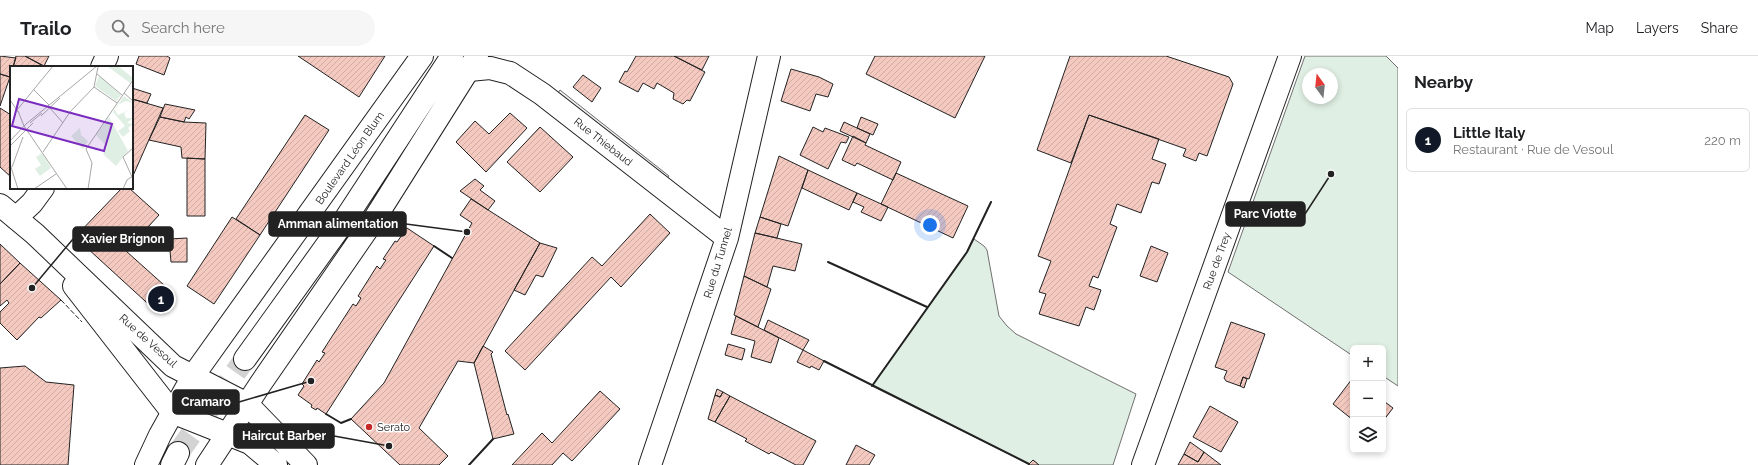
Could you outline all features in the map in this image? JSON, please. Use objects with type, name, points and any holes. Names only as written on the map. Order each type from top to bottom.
[{"type":"main road","points":[[102,66],[106,56]]},
{"type":"main road","name":"Boulevard Léon Blum","points":[[146,465],[172,412],[193,376],[422,56]]},
{"type":"main road","points":[[245,358],[342,224],[452,56]]},
{"type":"main road","name":"Rue du Tunnel","points":[[650,465],[727,238],[769,56]]},
{"type":"main road","name":"Rue de Trey","points":[[1143,465],[1290,56]]},
{"type":"main road","points":[[207,465],[247,404],[375,218],[473,63]]},
{"type":"main road","name":"Rue Thiebaud","points":[[473,63],[510,73],[542,94],[727,238]]},
{"type":"main road","points":[[8,211],[32,203],[41,189]]},
{"type":"main road","name":"Rue de Vesoul","points":[[8,211],[35,234],[173,366],[247,404],[306,465]]},
{"type":"main road","name":"Rue de Vesoul","points":[[35,234],[172,412]]},
{"type":"main road","points":[[172,412],[250,443],[276,465]]},
{"type":"green space","points":[[1305,56],[1386,56],[1398,68],[1398,386],[1386,378],[1386,345],[1350,345],[1350,354],[1228,272]]},
{"type":"green space","points":[[974,239],[987,250],[999,316],[1007,326],[1016,334],[1136,394],[1113,465],[1039,465],[1033,460],[1029,464],[872,386],[967,252]]},
{"type":"shaded area","points":[[560,90],[669,176],[664,182],[555,97]]},
{"type":"building","points":[[0,56],[16,58],[13,66],[10,66],[10,77],[0,74]]},
{"type":"building","points":[[16,56],[25,56],[43,66],[13,66]]},
{"type":"building","points":[[25,56],[49,56],[44,66]]},
{"type":"building","points":[[139,56],[167,56],[170,58],[164,75],[136,64]]},
{"type":"building","points":[[298,56],[385,56],[359,97]]},
{"type":"building","points":[[636,56],[674,56],[705,72],[690,101],[687,100],[683,104],[673,99],[674,93],[657,83],[654,89],[643,83],[638,92],[619,82],[625,71],[627,72]]},
{"type":"building","points":[[674,56],[709,56],[702,70]]},
{"type":"building","points":[[875,56],[985,56],[955,118],[866,74]]},
{"type":"building","points":[[1070,56],[1166,56],[1229,77],[1233,84],[1207,156],[1199,153],[1196,161],[1183,156],[1186,149],[1089,115],[1071,163],[1037,150]]},
{"type":"building","points":[[791,69],[819,77],[833,84],[828,97],[816,94],[810,111],[781,101]]},
{"type":"building","points":[[0,74],[10,77],[0,106]]},
{"type":"building","points":[[583,75],[601,88],[592,102],[573,87]]},
{"type":"building","points":[[133,88],[151,94],[147,103],[133,99]]},
{"type":"building","points":[[133,99],[163,108],[133,176]]},
{"type":"building","points":[[165,104],[195,110],[189,119],[186,117],[184,122],[160,117]]},
{"type":"building","points":[[0,108],[10,114],[10,176],[0,167]]},
{"type":"building","points":[[510,113],[527,128],[486,172],[456,142],[475,121],[489,134]]},
{"type":"building","points":[[305,115],[329,130],[260,235],[236,219]]},
{"type":"building","points":[[1089,115],[1159,139],[1152,159],[1166,164],[1159,184],[1152,182],[1141,213],[1117,204],[1110,224],[1117,227],[1098,278],[1093,276],[1089,286],[1101,290],[1094,310],[1086,307],[1079,326],[1039,314],[1046,294],[1039,292],[1051,261],[1038,256]]},
{"type":"building","points":[[160,117],[184,122],[206,123],[205,159],[182,158],[181,147],[149,140]]},
{"type":"building","points":[[861,117],[878,124],[873,135],[857,128]]},
{"type":"building","points":[[844,122],[870,134],[866,143],[840,131]]},
{"type":"building","points":[[540,127],[573,157],[540,192],[507,162]]},
{"type":"building","points":[[813,127],[823,132],[825,128],[849,137],[846,143],[841,142],[828,169],[800,155]]},
{"type":"building","points":[[853,136],[866,143],[865,145],[901,162],[893,180],[857,163],[855,166],[842,160]]},
{"type":"building","points":[[779,156],[808,170],[788,226],[760,217]]},
{"type":"building","points":[[187,158],[205,159],[205,216],[187,216]]},
{"type":"building","points":[[808,170],[857,193],[849,210],[802,188]]},
{"type":"building","points":[[896,173],[968,206],[953,238],[881,204]]},
{"type":"building","points":[[475,179],[484,186],[480,190],[495,201],[488,210],[460,191]]},
{"type":"building","points":[[121,189],[130,189],[159,215],[126,251],[174,294],[157,312],[75,237]]},
{"type":"building","points":[[857,193],[888,207],[881,221],[861,212],[864,207],[853,202]]},
{"type":"building","points":[[471,199],[540,243],[474,363],[458,361],[419,428],[448,456],[439,465],[400,465],[351,419],[384,383],[472,223],[460,215]]},
{"type":"building","points":[[650,214],[670,233],[621,287],[611,277],[525,370],[505,351],[592,257],[602,266]]},
{"type":"building","points":[[232,217],[260,235],[214,304],[187,286]]},
{"type":"building","points":[[760,217],[781,224],[777,238],[755,233]]},
{"type":"building","points":[[407,228],[434,246],[326,414],[317,408],[316,410],[311,407],[312,405],[298,395],[304,386],[302,384],[317,360],[319,362],[325,353],[322,352],[353,304],[356,306],[361,298],[358,296],[377,266],[380,269],[386,260],[383,259],[395,241],[397,242]]},
{"type":"building","points":[[755,233],[802,244],[795,271],[773,266],[767,287],[744,276]]},
{"type":"building","points":[[187,238],[187,262],[171,262],[169,239]]},
{"type":"building","points":[[540,243],[557,248],[543,277],[536,275],[525,295],[514,290]]},
{"type":"building","points":[[0,244],[20,263],[0,284]]},
{"type":"building","points":[[1151,246],[1168,253],[1157,282],[1140,276]]},
{"type":"building","points":[[20,263],[61,300],[41,318],[39,317],[17,340],[0,323],[0,312],[9,303],[7,300],[0,306],[0,284]]},
{"type":"building","points":[[744,276],[771,289],[758,327],[734,315]]},
{"type":"building","points":[[736,316],[779,338],[771,363],[751,357],[755,341],[731,334]]},
{"type":"building","points":[[768,320],[809,340],[803,350],[764,330]]},
{"type":"building","points":[[1231,322],[1265,334],[1249,379],[1243,377],[1240,386],[1226,381],[1224,378],[1227,371],[1215,367]]},
{"type":"building","points":[[728,344],[745,349],[742,360],[725,355]]},
{"type":"building","points":[[483,346],[493,352],[491,354],[507,415],[508,414],[514,434],[493,439],[474,363]]},
{"type":"building","points":[[803,350],[824,361],[819,370],[797,362]]},
{"type":"building","points":[[25,366],[46,382],[74,385],[68,465],[0,465],[0,368]]},
{"type":"building","points":[[1243,377],[1247,379],[1244,388],[1240,386]]},
{"type":"building","points":[[1350,382],[1350,418],[1333,404]]},
{"type":"building","points":[[717,389],[723,392],[720,397],[715,395]]},
{"type":"building","points":[[600,391],[620,409],[572,461],[563,453],[552,465],[512,465],[542,433],[552,443]]},
{"type":"building","points":[[723,392],[730,396],[715,422],[708,419],[715,395],[720,397]]},
{"type":"building","points":[[730,396],[816,441],[803,465],[796,465],[771,452],[769,454],[745,441],[747,439],[715,422]]},
{"type":"building","points":[[1386,403],[1393,408],[1386,417]]},
{"type":"building","points":[[1210,406],[1238,422],[1221,452],[1193,437]]},
{"type":"building","points":[[1190,442],[1204,452],[1198,462],[1184,454]]},
{"type":"building","points":[[856,445],[875,455],[869,465],[846,465]]},
{"type":"building","points":[[1204,452],[1221,465],[1178,465],[1184,454],[1198,462]]},
{"type":"building","points":[[1033,460],[1039,465],[1028,465]]},
{"type":"tunnel","points":[[178,453],[245,359]]},
{"type":"fence","points":[[61,300],[82,322]]},
{"type":"wall","points":[[872,386],[967,252],[991,202]]},
{"type":"wall","points":[[434,246],[452,258]]},
{"type":"wall","points":[[828,262],[927,307]]},
{"type":"wall","points":[[824,361],[1029,464]]},
{"type":"wall","points":[[326,414],[341,423],[351,419]]},
{"type":"wall","points":[[469,465],[493,439]]},
{"type":"place","name":"Parc Viotte","points":[[1331,174]]},
{"type":"place","name":"Amman alimentation","points":[[467,232]]},
{"type":"place","name":"Xavier Brignon","points":[[32,288]]},
{"type":"place","name":"Little Italy","points":[[161,299]]},
{"type":"place","name":"Cramaro","points":[[311,381]]},
{"type":"place","name":"Serato","points":[[369,427]]},
{"type":"place","name":"Haircut Barber","points":[[389,446]]}]
